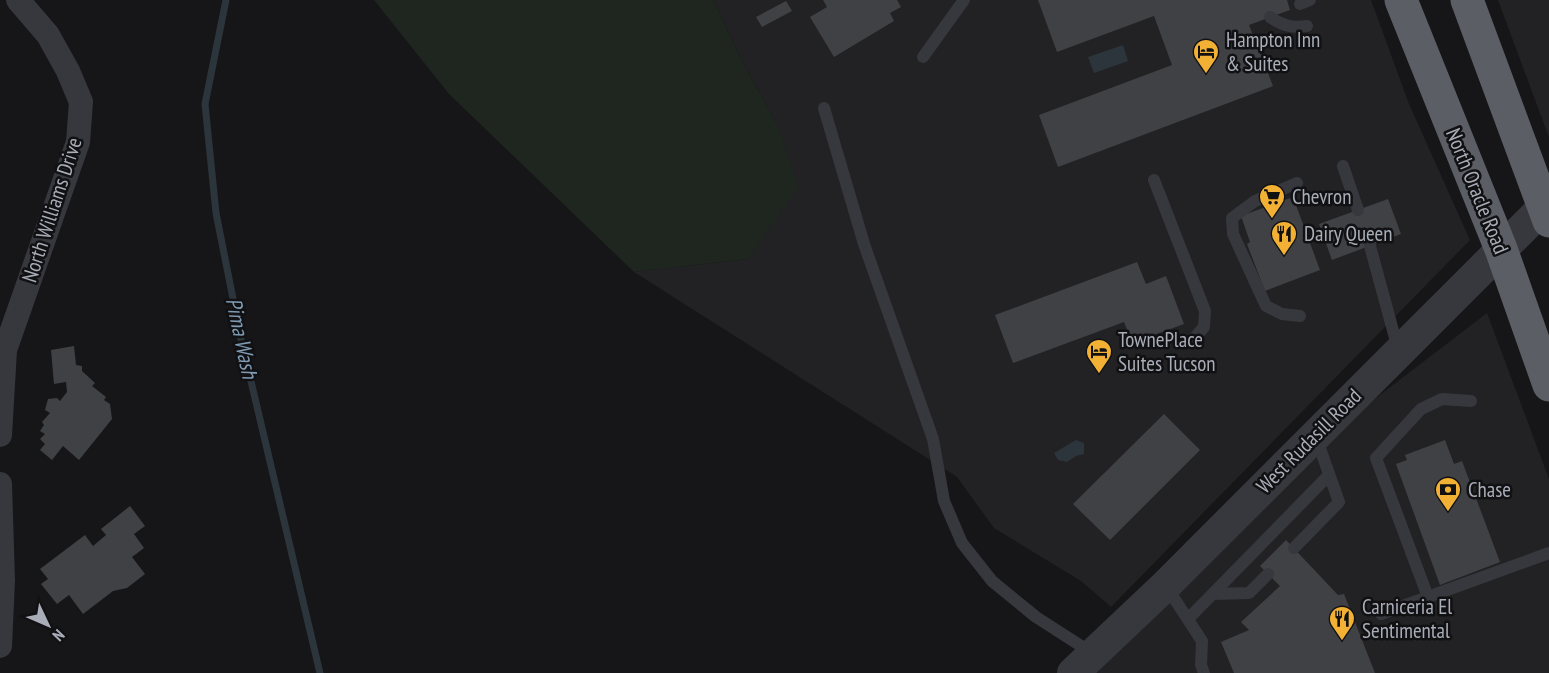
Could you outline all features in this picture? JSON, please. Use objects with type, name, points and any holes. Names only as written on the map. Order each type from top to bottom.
[{"type":"highway","name":"North Oracle Road","points":[[1401,0],[1501,249],[1549,385]]},
{"type":"highway","points":[[1467,0],[1547,211]]},
{"type":"street","name":"North Williams Drive","points":[[0,435],[4,350],[78,142],[81,102],[68,71],[48,35],[18,0]]},
{"type":"street","name":"West Rudasill Road","points":[[1082,663],[1166,585],[1501,249],[1547,211]]},
{"type":"street","points":[[0,484],[3,580],[0,646]]},
{"type":"lane","points":[[923,57],[963,0]]},
{"type":"lane","points":[[1270,17],[1283,26],[1295,28],[1307,26]]},
{"type":"lane","points":[[824,108],[864,244],[933,439],[944,501],[962,543],[992,581],[1036,616],[1082,663]]},
{"type":"lane","points":[[1343,166],[1358,210]]},
{"type":"lane","points":[[1154,180],[1205,311],[1204,327],[1191,342]]},
{"type":"lane","points":[[1297,183],[1255,201],[1232,218],[1233,234],[1266,306],[1282,314],[1300,316]]},
{"type":"lane","points":[[1370,246],[1399,351]]},
{"type":"lane","points":[[1428,597],[1376,458],[1421,409],[1442,399],[1471,401]]},
{"type":"lane","points":[[1294,548],[1339,502],[1315,434]]},
{"type":"lane","points":[[1188,619],[1329,475]]},
{"type":"lane","points":[[1381,614],[1549,554]]},
{"type":"lane","points":[[1213,594],[1249,593],[1268,574]]},
{"type":"lane","points":[[1166,585],[1202,641],[1201,664],[1204,673]]},
{"type":"shaded area","points":[[374,0],[713,0],[743,63],[776,122],[799,187],[748,259],[634,272],[449,94]]},
{"type":"shaded area","points":[[713,0],[1371,0],[1409,104],[1470,240],[1111,607],[1081,581],[994,528],[957,477],[634,272],[748,259],[776,122],[743,63]]},
{"type":"shaded area","points":[[1498,0],[1549,0],[1549,137],[1544,124]]},
{"type":"shaded area","points":[[1123,45],[1128,61],[1094,73],[1088,57]]},
{"type":"shaded area","points":[[1487,313],[1549,479],[1549,673],[1094,673],[1355,414]]},
{"type":"shaded area","points":[[1076,440],[1084,443],[1084,454],[1067,462],[1058,460],[1054,453]]},
{"type":"building","points":[[823,0],[897,0],[901,7],[890,13],[894,21],[834,57],[810,17],[827,7]]},
{"type":"building","name":"Hampton Inn & Suites","points":[[1038,0],[1287,0],[1290,10],[1249,25],[1273,86],[1058,167],[1039,115],[1172,65],[1154,16],[1057,52]]},
{"type":"building","points":[[786,1],[792,11],[762,27],[756,17]]},
{"type":"building","name":"Dairy Queen","points":[[1293,197],[1320,270],[1265,291],[1247,244],[1250,242],[1241,216]]},
{"type":"building","name":"Chevron","points":[[1388,199],[1401,234],[1332,260],[1319,224]]},
{"type":"building","points":[[1137,262],[1146,284],[1166,276],[1184,324],[1132,343],[1124,322],[1013,363],[995,315]]},
{"type":"building","points":[[74,346],[76,365],[82,366],[82,371],[95,383],[92,386],[106,397],[104,400],[110,404],[112,419],[79,460],[63,446],[52,460],[40,450],[45,444],[40,439],[45,434],[40,431],[44,425],[42,422],[50,413],[45,410],[48,399],[57,398],[60,401],[67,392],[66,382],[54,384],[51,350]]},
{"type":"building","points":[[1164,414],[1200,450],[1110,540],[1073,504]]},
{"type":"building","name":"Chase","points":[[1445,440],[1454,464],[1462,461],[1500,562],[1440,585],[1396,464],[1407,460],[1405,455]]},
{"type":"building","points":[[130,506],[145,526],[134,534],[144,548],[132,557],[145,574],[127,588],[113,591],[83,614],[69,595],[57,604],[41,584],[48,579],[40,569],[85,535],[93,546],[106,535],[101,529]]},
{"type":"building","points":[[1286,540],[1338,595],[1344,594],[1375,673],[1234,673],[1221,642],[1249,630],[1241,622],[1280,586],[1260,566]]},
{"type":"waterway","name":"Pima Wash","points":[[226,0],[205,104],[216,213],[241,339],[320,673]]},
{"type":"place","name":"Hampton Inn & Suites","points":[[1206,75]]},
{"type":"place","name":"Chevron","points":[[1272,220]]},
{"type":"place","name":"Dairy Queen","points":[[1284,257]]},
{"type":"place","name":"TownePlace Suites Tucson","points":[[1099,375]]},
{"type":"place","name":"Chase","points":[[1448,513]]},
{"type":"place","name":"Carniceria El Sentimental","points":[[1342,642]]}]
